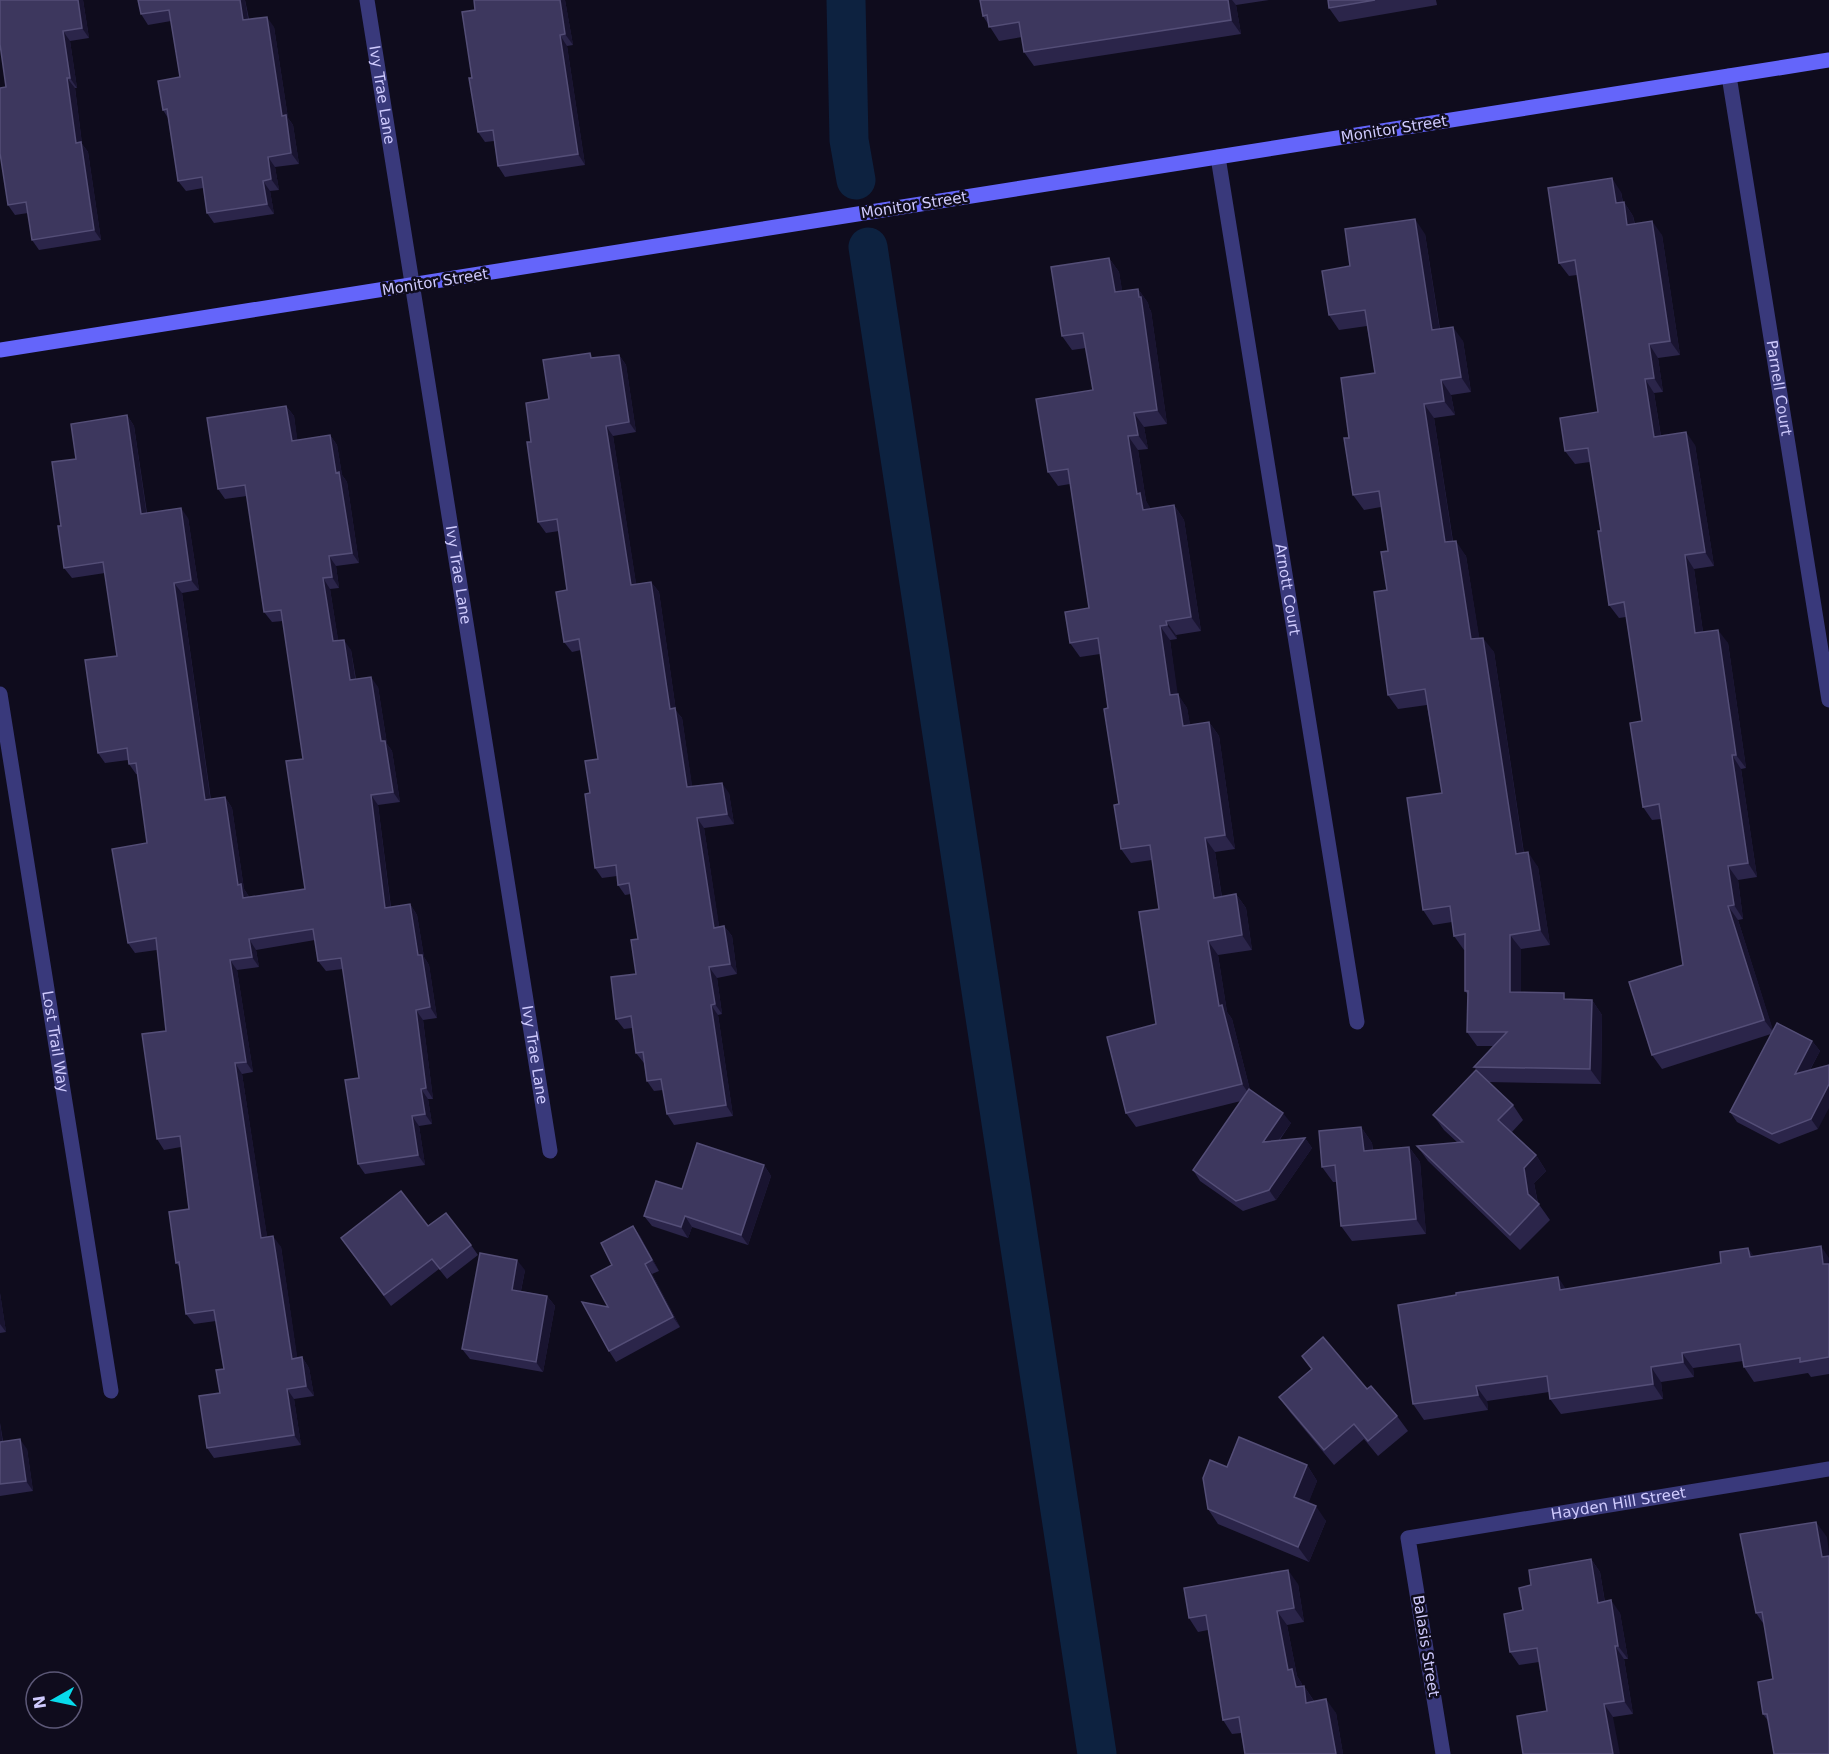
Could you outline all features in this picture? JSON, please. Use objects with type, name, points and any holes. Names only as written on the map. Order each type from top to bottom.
[{"type":"street","name":"Ivy Trae Lane","points":[[367,0],[550,1151]]},
{"type":"street","name":"Monitor Street","points":[[0,350],[1829,60]]},
{"type":"street","name":"Parnell Court","points":[[1729,76],[1829,700]]},
{"type":"street","name":"Arnott Court","points":[[1218,157],[1357,1022]]},
{"type":"street","name":"Lost Trail Way","points":[[0,694],[111,1391]]},
{"type":"street","name":"Hayden Hill Street","points":[[1408,1538],[1829,1469]]},
{"type":"street","name":"Balasis Street","points":[[1408,1538],[1443,1754]]},
{"type":"building","points":[[0,0],[78,0],[82,28],[63,31],[76,143],[81,142],[94,230],[32,240],[26,202],[8,205],[0,153],[0,88],[6,87],[0,44]]},
{"type":"building","points":[[138,0],[240,0],[243,20],[267,17],[282,116],[286,115],[291,153],[268,157],[271,179],[263,181],[267,204],[207,213],[202,177],[178,181],[167,109],[163,110],[158,81],[180,77],[169,10],[141,14]]},
{"type":"building","points":[[474,0],[560,0],[565,34],[560,35],[578,154],[498,166],[493,130],[478,132],[469,78],[472,78],[462,12],[475,10]]},
{"type":"building","points":[[980,0],[1228,0],[1231,20],[1024,52],[1019,22],[989,27],[987,15],[983,16]]},
{"type":"building","points":[[1328,0],[1375,0],[1329,8]]},
{"type":"building","points":[[1612,178],[1616,203],[1624,202],[1627,225],[1652,221],[1670,341],[1649,344],[1654,378],[1645,379],[1654,437],[1686,432],[1705,552],[1685,555],[1695,633],[1718,630],[1736,755],[1732,755],[1748,863],[1728,866],[1734,905],[1728,906],[1764,1020],[1652,1055],[1629,982],[1683,965],[1659,804],[1643,807],[1630,723],[1642,721],[1624,602],[1609,605],[1598,531],[1601,531],[1588,448],[1565,451],[1560,418],[1598,412],[1575,260],[1559,263],[1548,188]]},
{"type":"building","points":[[1415,219],[1432,330],[1453,327],[1461,377],[1441,380],[1444,401],[1424,404],[1445,542],[1456,541],[1471,639],[1483,638],[1516,854],[1528,852],[1540,930],[1510,935],[1510,992],[1564,993],[1564,999],[1592,1000],[1590,1069],[1474,1067],[1507,1032],[1467,1032],[1468,991],[1465,991],[1465,934],[1454,936],[1450,906],[1423,910],[1407,798],[1442,793],[1425,689],[1388,695],[1374,592],[1387,590],[1381,552],[1388,551],[1379,491],[1353,495],[1344,438],[1349,438],[1341,378],[1375,373],[1365,310],[1329,315],[1322,271],[1350,266],[1345,229]]},
{"type":"building","points":[[1109,258],[1115,292],[1138,289],[1139,297],[1141,297],[1157,410],[1134,413],[1138,435],[1128,436],[1137,494],[1140,493],[1143,510],[1174,505],[1191,617],[1166,621],[1167,625],[1160,626],[1170,695],[1178,694],[1183,726],[1209,722],[1225,835],[1205,838],[1214,898],[1236,894],[1242,935],[1208,941],[1219,1006],[1222,1005],[1242,1084],[1126,1113],[1107,1037],[1156,1024],[1139,912],[1159,909],[1150,845],[1121,849],[1114,805],[1119,804],[1104,709],[1108,708],[1098,638],[1070,643],[1065,612],[1089,608],[1068,469],[1048,472],[1036,399],[1093,390],[1083,333],[1062,336],[1051,267]]},
{"type":"building","points":[[590,353],[591,358],[619,355],[629,422],[606,426],[631,585],[651,582],[670,709],[675,708],[687,787],[722,783],[727,814],[697,818],[714,928],[724,926],[730,964],[709,967],[715,1004],[711,1005],[726,1105],[667,1114],[661,1079],[647,1081],[643,1052],[636,1053],[631,1016],[616,1019],[611,977],[636,974],[631,940],[638,939],[629,883],[618,885],[616,865],[595,868],[585,794],[590,793],[585,761],[598,759],[579,639],[564,642],[556,592],[567,590],[557,519],[538,522],[527,442],[531,442],[526,403],[549,399],[543,360]]},
{"type":"building","points":[[286,406],[292,441],[330,435],[336,473],[339,472],[352,553],[329,556],[332,577],[323,578],[333,641],[344,640],[350,680],[371,677],[381,741],[385,741],[393,792],[371,795],[385,908],[410,904],[418,955],[422,955],[430,1007],[416,1010],[426,1088],[421,1089],[425,1114],[412,1116],[418,1155],[358,1164],[345,1080],[359,1078],[341,958],[318,961],[313,929],[249,939],[252,957],[230,960],[246,1062],[235,1063],[261,1238],[273,1236],[292,1359],[302,1357],[306,1386],[287,1389],[294,1435],[207,1448],[199,1396],[220,1393],[216,1370],[224,1369],[214,1310],[186,1314],[179,1262],[176,1263],[169,1212],[189,1209],[180,1136],[157,1139],[142,1034],[166,1031],[156,938],[128,943],[112,849],[147,843],[136,763],[129,764],[127,748],[98,753],[85,660],[117,656],[103,562],[64,568],[52,462],[76,459],[71,424],[127,415],[141,514],[181,508],[191,580],[174,583],[205,800],[225,797],[238,885],[241,884],[243,898],[305,889],[286,761],[303,759],[281,610],[264,612],[245,485],[218,489],[207,418]]},
{"type":"building","points":[[1777,1023],[1812,1041],[1795,1074],[1829,1065],[1829,1084],[1811,1119],[1772,1134],[1730,1112]]},
{"type":"building","points":[[1476,1070],[1513,1105],[1498,1120],[1536,1155],[1524,1168],[1528,1194],[1539,1204],[1510,1235],[1417,1146],[1463,1142],[1433,1115]]},
{"type":"building","points":[[1249,1089],[1283,1113],[1263,1142],[1305,1138],[1269,1190],[1236,1201],[1193,1170]]},
{"type":"building","points":[[1361,1127],[1364,1151],[1409,1147],[1416,1219],[1341,1226],[1335,1165],[1322,1167],[1319,1131]]},
{"type":"building","points":[[697,1143],[764,1165],[741,1235],[685,1216],[681,1227],[644,1216],[656,1181],[682,1189]]},
{"type":"building","points":[[401,1191],[428,1226],[446,1213],[471,1245],[440,1269],[432,1259],[384,1295],[341,1238]]},
{"type":"building","points":[[633,1226],[652,1260],[645,1264],[673,1317],[609,1351],[582,1302],[608,1307],[591,1276],[612,1265],[601,1243]]},
{"type":"building","points":[[1821,1246],[1823,1264],[1829,1264],[1829,1357],[1800,1362],[1800,1358],[1744,1367],[1740,1344],[1682,1353],[1683,1362],[1651,1367],[1653,1384],[1550,1399],[1547,1376],[1476,1386],[1478,1395],[1413,1404],[1398,1305],[1456,1295],[1456,1293],[1558,1277],[1560,1290],[1640,1277],[1721,1263],[1720,1252],[1748,1248],[1750,1257]]},
{"type":"building","points":[[480,1253],[517,1260],[512,1290],[547,1296],[536,1362],[462,1349]]},
{"type":"building","points":[[1323,1337],[1367,1389],[1371,1386],[1397,1416],[1368,1441],[1354,1424],[1324,1450],[1279,1397],[1312,1369],[1302,1356]]},
{"type":"building","points":[[1239,1437],[1307,1465],[1294,1497],[1316,1506],[1298,1547],[1208,1509],[1203,1478],[1210,1460],[1227,1467]]},
{"type":"building","points":[[20,1439],[26,1481],[0,1484],[0,1442]]},
{"type":"building","points":[[1816,1522],[1822,1557],[1829,1556],[1829,1754],[1774,1754],[1767,1714],[1763,1714],[1758,1682],[1773,1679],[1762,1612],[1756,1613],[1740,1534]]},
{"type":"building","points":[[1591,1559],[1598,1603],[1611,1600],[1618,1646],[1615,1646],[1624,1701],[1604,1704],[1613,1754],[1523,1754],[1517,1716],[1547,1711],[1537,1648],[1510,1652],[1504,1614],[1523,1610],[1519,1588],[1531,1585],[1529,1570]]},
{"type":"building","points":[[1288,1570],[1294,1608],[1277,1611],[1288,1670],[1292,1669],[1296,1687],[1304,1686],[1306,1703],[1326,1699],[1336,1754],[1245,1754],[1239,1717],[1223,1720],[1206,1615],[1189,1618],[1184,1588]]},
{"type":"waterway","points":[[846,0],[849,140],[856,180]]},
{"type":"waterway","points":[[868,247],[1097,1754]]}]
